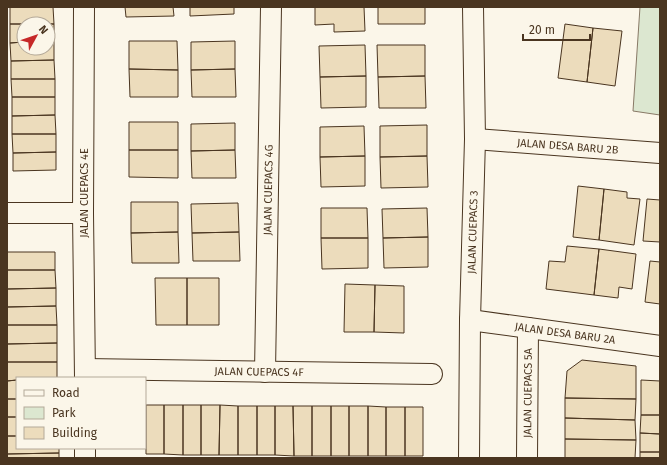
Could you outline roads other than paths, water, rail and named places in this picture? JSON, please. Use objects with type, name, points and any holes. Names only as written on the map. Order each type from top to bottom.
[{"type":"street","name":"JALAN CUEPACS 4E","points":[[84,7],[83,213],[85,374]]},
{"type":"street","name":"JALAN CUEPACS 4G","points":[[265,372],[271,7]]},
{"type":"street","name":"JALAN CUEPACS 3","points":[[469,458],[470,320],[476,139],[473,7]]},
{"type":"street","name":"JALAN DESA BARU 2B","points":[[476,139],[660,153]]},
{"type":"street","points":[[7,213],[83,213]]},
{"type":"street","name":"JALAN DESA BARU 2A","points":[[470,320],[660,346]]},
{"type":"street","name":"JALAN CUEPACS 5A","points":[[527,458],[528,328]]},
{"type":"street","name":"JALAN CUEPACS 4F","points":[[85,374],[265,372],[432,374]]}]
